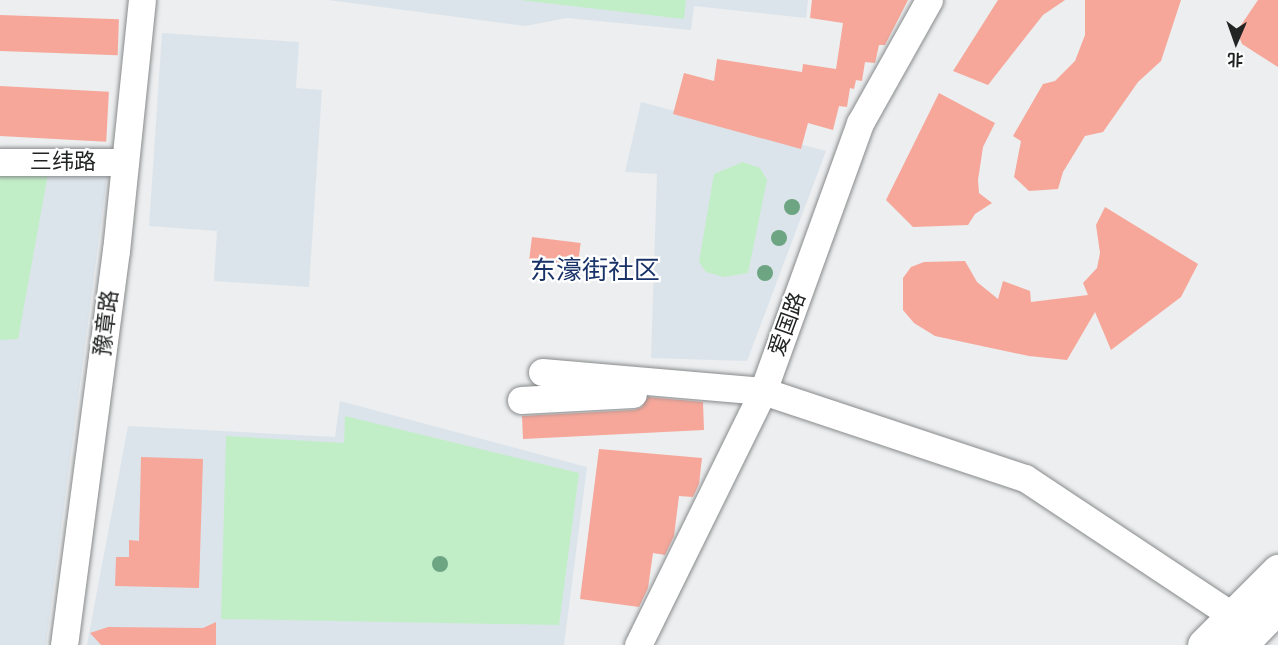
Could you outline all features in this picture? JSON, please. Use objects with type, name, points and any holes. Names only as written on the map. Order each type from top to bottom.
[{"type":"main road","points":[[1236,630],[1278,571]]},
{"type":"main road","points":[[1204,645],[1278,606]]},
{"type":"street","name":"豫章路","points":[[64,645],[125,162],[142,0]]},
{"type":"street","name":"爱国路","points":[[638,645],[763,391],[860,123],[929,0]]},
{"type":"street","name":"三纬路","points":[[0,162],[125,162]]},
{"type":"street","points":[[542,372],[763,391],[1025,478],[1236,630]]},
{"type":"street","points":[[521,400],[736,389]]},
{"type":"shaded area","points":[[328,0],[808,0],[806,18],[694,6],[691,30],[567,18],[525,26]]},
{"type":"shaded area","points":[[162,33],[299,42],[296,88],[322,90],[309,287],[214,281],[217,231],[149,226]]},
{"type":"shaded area","points":[[641,102],[826,151],[747,361],[651,358],[657,174],[625,172]]},
{"type":"shaded area","points":[[0,169],[108,169],[46,645],[0,645]]},
{"type":"shaded area","points":[[340,401],[587,467],[564,645],[87,645],[128,426],[335,437]]},
{"type":"green space","points":[[520,0],[686,0],[684,19]]},
{"type":"green space","points":[[743,162],[760,168],[767,180],[748,273],[724,277],[706,272],[699,262],[714,174]]},
{"type":"green space","points":[[48,174],[18,339],[0,340],[0,175]]},
{"type":"green space","points":[[345,416],[579,473],[559,625],[221,619],[226,436],[344,443]]},
{"type":"building","points":[[812,0],[908,0],[885,45],[879,45],[875,63],[865,62],[862,81],[856,80],[854,89],[850,88],[847,107],[839,106],[833,130],[808,123],[801,149],[673,114],[684,73],[714,81],[717,59],[802,72],[803,64],[836,69],[843,23],[810,18]]},
{"type":"building","points":[[998,0],[1065,0],[1043,15],[988,85],[953,71]]},
{"type":"building","points":[[1085,0],[1181,0],[1161,61],[1138,82],[1103,132],[1085,136],[1063,172],[1058,189],[1029,191],[1014,177],[1021,141],[1013,136],[1043,84],[1055,81],[1075,61],[1085,35]]},
{"type":"building","points":[[1258,0],[1278,0],[1278,67],[1242,44],[1237,31]]},
{"type":"building","points":[[0,15],[119,19],[118,55],[0,51]]},
{"type":"building","points":[[0,86],[109,92],[106,142],[0,136]]},
{"type":"building","points":[[939,93],[995,123],[983,147],[978,180],[979,193],[992,203],[975,214],[968,225],[913,227],[886,200]]},
{"type":"building","points":[[1105,207],[1198,264],[1181,297],[1111,350],[1095,312],[1067,360],[1029,356],[935,336],[914,323],[903,310],[903,278],[911,267],[924,262],[965,261],[977,282],[998,299],[1003,281],[1030,291],[1031,302],[1088,295],[1083,283],[1097,268],[1100,253],[1096,225]]},
{"type":"building","points":[[532,237],[581,243],[578,266],[529,260]]},
{"type":"building","points":[[648,397],[703,402],[704,430],[523,439],[522,416],[634,410],[642,407]]},
{"type":"building","points":[[599,449],[702,458],[699,484],[693,497],[679,496],[674,536],[665,555],[653,553],[648,588],[639,607],[580,599]]},
{"type":"building","points":[[141,457],[203,459],[199,588],[115,586],[116,557],[129,557],[129,540],[139,541]]},
{"type":"building","points":[[216,622],[216,645],[101,645],[90,633],[108,627],[203,628]]},
{"type":"district","name":"东濠街社区","points":[[595,270]]}]
